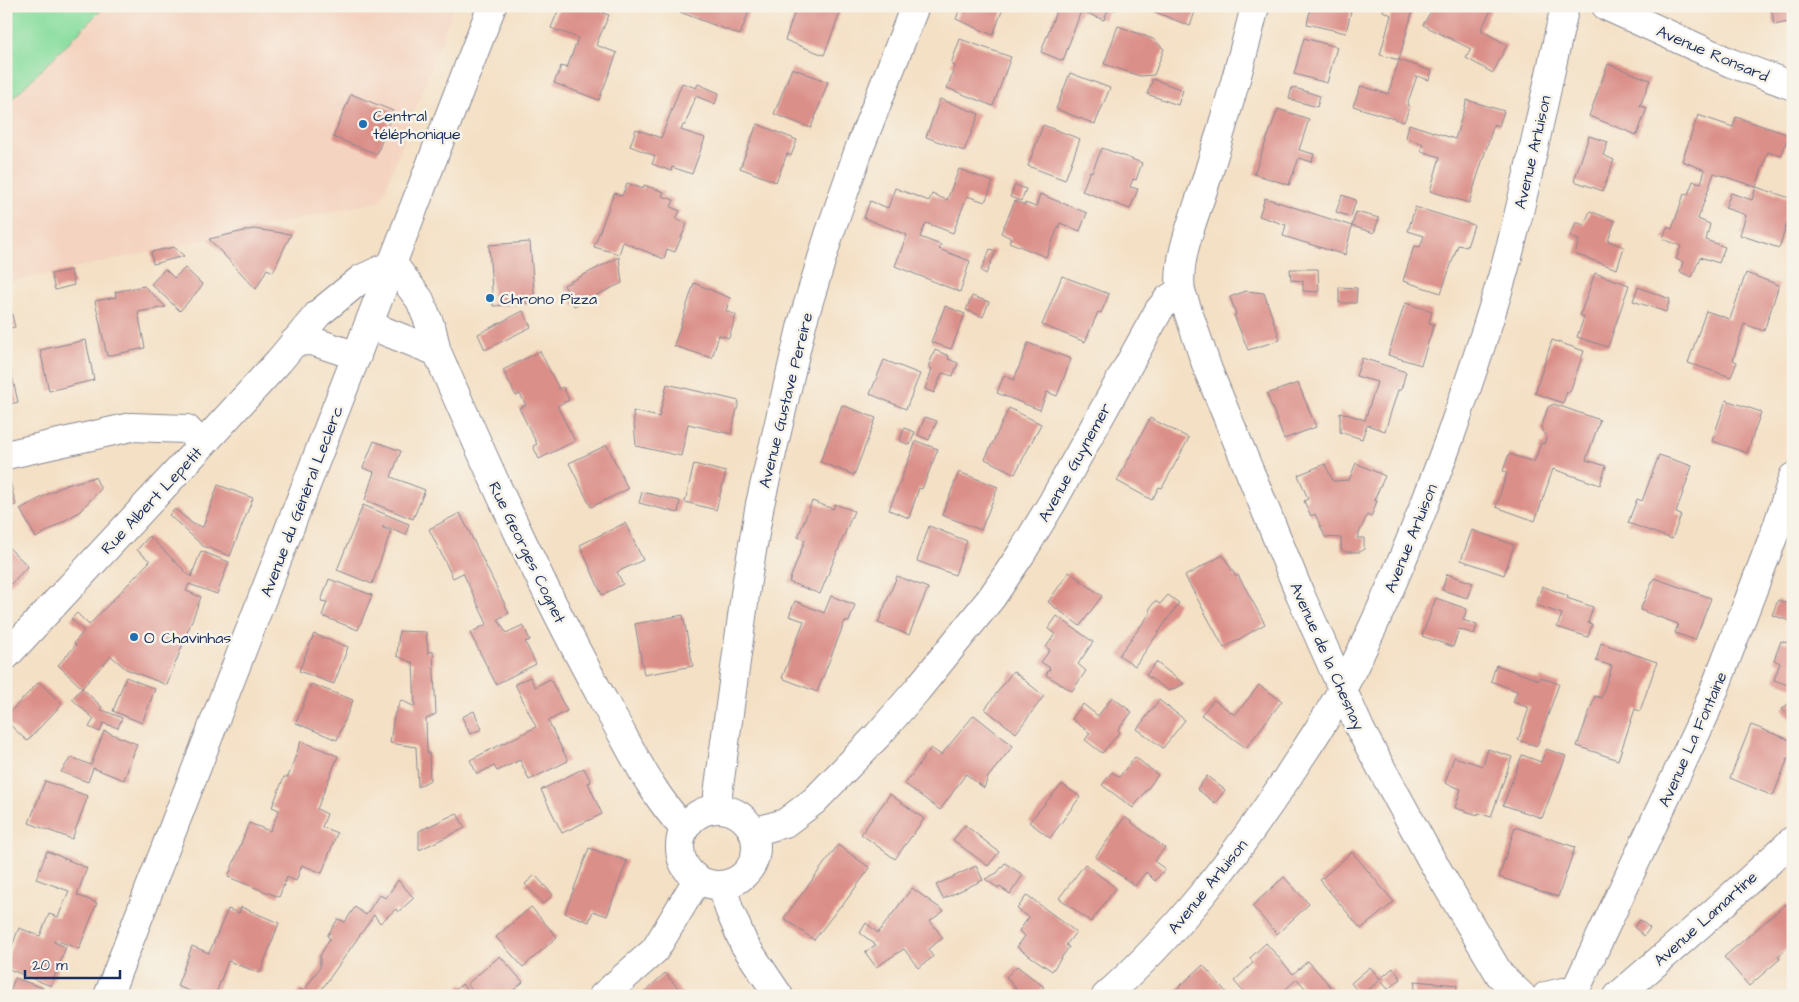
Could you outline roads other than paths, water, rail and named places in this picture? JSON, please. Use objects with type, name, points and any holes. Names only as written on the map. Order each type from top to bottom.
[{"type":"street","name":"Avenue du Général Leclerc","points":[[108,996],[370,325],[492,6]]},
{"type":"street","name":"Avenue Gustave Pereire","points":[[719,809],[718,794],[747,580],[760,504],[802,324],[829,235],[860,147],[915,6]]},
{"type":"street","points":[[1181,291],[1179,279],[1186,245],[1244,58],[1255,6]]},
{"type":"street","name":"Avenue Arluison","points":[[1106,996],[1160,944],[1196,902],[1253,829],[1302,755],[1342,689],[1381,608],[1424,507],[1472,375],[1510,248],[1529,172],[1565,6]]},
{"type":"street","name":"Avenue Ronsard","points":[[1606,6],[1731,63],[1793,86]]},
{"type":"street","name":"Rue Albert Lepetit","points":[[6,656],[202,445],[318,314],[328,304],[361,280],[393,264]]},
{"type":"street","name":"Rue Georges Cognet","points":[[393,264],[420,300],[432,330],[437,352],[497,488],[581,661],[646,777],[667,811],[684,828]]},
{"type":"street","name":"Avenue de la Chesnay","points":[[1181,291],[1208,370],[1300,594],[1361,731],[1431,859],[1500,975],[1522,996]]},
{"type":"street","name":"Avenue Guynemer","points":[[753,832],[785,822],[814,801],[878,735],[992,597],[1052,503],[1159,310],[1168,299],[1181,291]]},
{"type":"street","points":[[370,325],[437,352]]},
{"type":"street","points":[[294,342],[312,342],[357,356]]},
{"type":"street","points":[[6,455],[131,427],[187,429],[202,445]]},
{"type":"street","name":"Avenue La Fontaine","points":[[1576,995],[1705,714],[1777,527],[1793,477]]},
{"type":"street","points":[[603,996],[655,950],[710,883],[734,882],[744,876],[751,866],[756,844],[753,832],[739,815],[719,809],[708,810],[699,814],[690,820],[684,828],[680,839],[682,862],[689,872],[710,883],[729,909],[744,944],[779,996]]},
{"type":"street","name":"Avenue Lamartine","points":[[1618,996],[1793,840]]},
{"type":"street","points":[[1546,996],[1563,992],[1576,995]]},
{"type":"place","name":"Central téléphonique","points":[[363,124]]},
{"type":"place","name":"Chrono Pizza","points":[[490,298]]},
{"type":"place","name":"O Chavinhas","points":[[134,637]]}]
